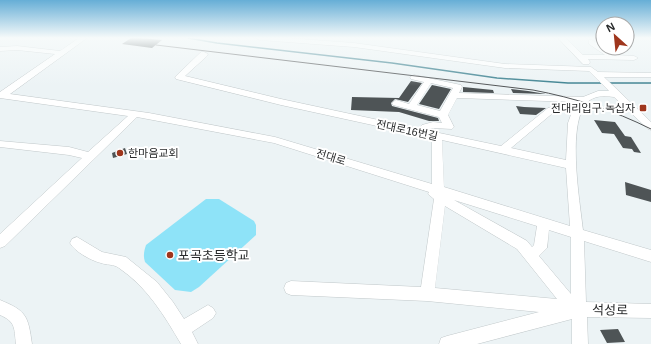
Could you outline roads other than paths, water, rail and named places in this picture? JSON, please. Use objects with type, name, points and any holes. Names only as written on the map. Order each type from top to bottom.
[{"type":"street","points":[[1,95],[59,54]]},
{"type":"street","name":"전대로16번길","points":[[204,54],[178,77],[437,137],[571,165]]},
{"type":"street","points":[[418,54],[505,66],[596,73],[651,75]]},
{"type":"street","points":[[577,54],[651,127]]},
{"type":"street","points":[[607,54],[612,58]]},
{"type":"street","points":[[581,58],[634,58]]},
{"type":"street","points":[[414,77],[458,87],[443,115]]},
{"type":"street","points":[[412,107],[429,80]]},
{"type":"street","points":[[580,309],[577,232],[571,165],[572,122],[576,110],[587,98],[599,94],[615,92]]},
{"type":"street","name":"전대로","points":[[1,95],[135,114],[231,130],[275,140],[405,180],[439,194]]},
{"type":"street","points":[[454,95],[583,103]]},
{"type":"street","points":[[396,102],[443,115],[449,127],[433,125],[425,127]]},
{"type":"street","points":[[503,150],[551,110],[583,103]]},
{"type":"street","points":[[0,242],[135,114]]},
{"type":"street","points":[[427,294],[439,194],[437,137]]},
{"type":"street","points":[[0,144],[90,156]]},
{"type":"street","points":[[439,194],[544,222],[651,256]]},
{"type":"street","points":[[439,194],[522,245],[567,300],[580,309]]},
{"type":"street","points":[[531,256],[540,248],[544,222]]},
{"type":"street","points":[[77,243],[99,257],[121,261],[152,287],[168,307],[190,344]]},
{"type":"street","points":[[291,288],[427,294],[580,309]]},
{"type":"street","points":[[0,307],[18,316],[21,321],[24,344]]},
{"type":"street","points":[[447,344],[580,309]]},
{"type":"street","name":"석성로","points":[[580,344],[580,309],[651,311]]},
{"type":"street","points":[[182,329],[208,313]]},
{"type":"waterway","points":[[314,54],[392,63],[497,78],[568,83],[604,83]]},
{"type":"waterway","points":[[608,83],[651,83]]},
{"type":"tram line","points":[[232,54],[533,90],[594,105],[651,129]]},
{"type":"place","name":"전대리입구.녹십자","points":[[643,108]]},
{"type":"place","name":"한마음교회","points":[[120,153]]},
{"type":"place","name":"포곡초등학교","points":[[170,255]]}]
